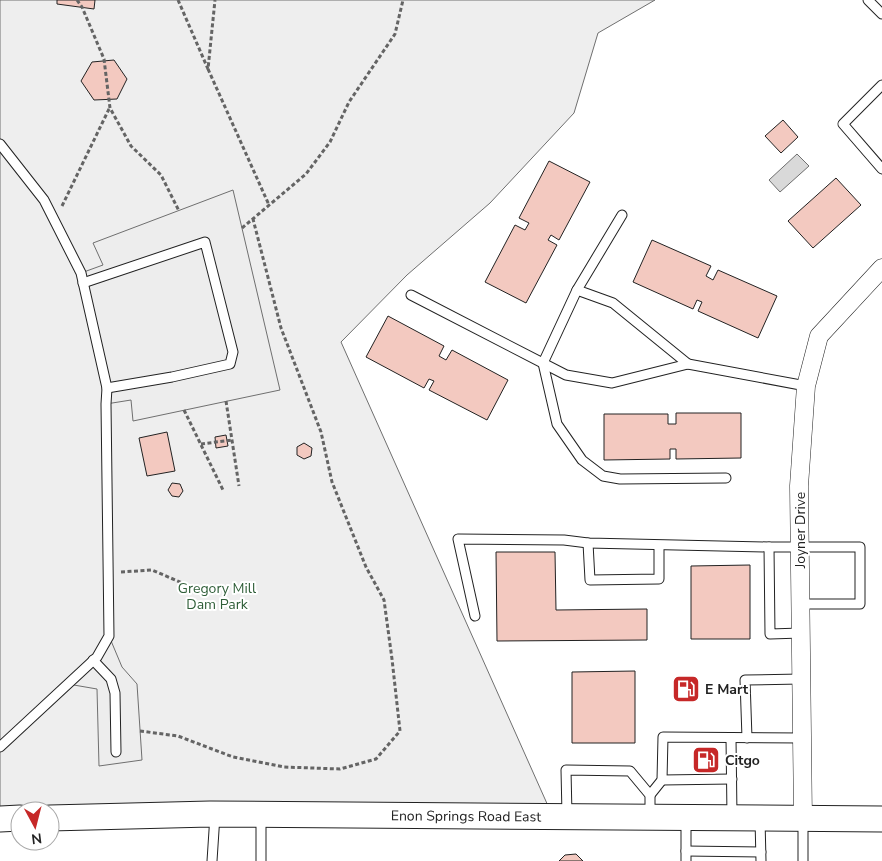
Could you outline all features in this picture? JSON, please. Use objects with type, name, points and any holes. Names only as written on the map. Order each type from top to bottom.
[{"type":"street","name":"Joyner Drive","points":[[803,819],[799,486],[806,386],[819,336],[882,268]]},
{"type":"street","name":"Enon Springs Road East","points":[[60,818],[215,814],[567,817],[650,806],[686,818],[882,819]]},
{"type":"lane","points":[[868,0],[882,14]]},
{"type":"lane","points":[[882,85],[843,124],[882,169]]},
{"type":"lane","points":[[0,144],[44,200],[81,273],[107,388],[109,636],[93,660],[0,747]]},
{"type":"lane","points":[[622,215],[578,290],[542,363],[557,424],[582,460],[603,476],[620,479],[726,478]]},
{"type":"lane","points":[[83,283],[205,242],[233,352],[230,364],[172,377],[107,388]]},
{"type":"lane","points":[[578,290],[613,302],[688,364]]},
{"type":"lane","points":[[411,295],[566,375],[612,383],[688,364],[806,386]]},
{"type":"lane","points":[[475,616],[458,539],[564,540],[659,546],[860,547],[860,604],[800,604]]},
{"type":"lane","points":[[588,543],[590,580],[659,579],[659,546]]},
{"type":"lane","points":[[769,547],[770,634],[801,634]]},
{"type":"lane","points":[[93,660],[111,679],[115,692],[116,752]]},
{"type":"lane","points":[[747,738],[745,680],[801,679]]},
{"type":"lane","points":[[650,806],[662,780],[664,737],[802,738]]},
{"type":"lane","points":[[731,738],[732,819]]},
{"type":"lane","points":[[567,817],[566,770],[630,771],[650,806]]},
{"type":"lane","points":[[662,780],[732,779]]},
{"type":"lane","points":[[212,861],[215,814]]},
{"type":"lane","points":[[260,861],[262,815]]},
{"type":"lane","points":[[686,818],[686,856],[761,856],[760,819]]},
{"type":"lane","points":[[802,861],[803,819]]},
{"type":"path","points":[[77,0],[82,7],[104,59],[110,108],[131,146],[161,176],[179,211]]},
{"type":"path","points":[[178,0],[269,205]]},
{"type":"path","points":[[208,69],[215,0]]},
{"type":"path","points":[[242,228],[306,174],[330,142],[349,102],[395,34],[403,0]]},
{"type":"path","points":[[54,221],[110,108]]},
{"type":"path","points":[[140,731],[178,736],[233,757],[284,767],[340,769],[376,759],[400,731],[384,600],[366,567],[332,482],[321,432],[281,328],[253,219]]},
{"type":"path","points":[[226,401],[239,486]]},
{"type":"path","points":[[184,410],[223,490]]},
{"type":"path","points":[[201,444],[232,440]]},
{"type":"path","points":[[108,572],[152,570],[201,591]]},
{"type":"green space","name":"Gregory Mill Dam Park","points":[[0,0],[655,0],[598,33],[574,113],[490,203],[407,275],[341,342],[553,817],[60,811],[60,801],[10,801],[10,815],[0,819]]},
{"type":"shaded area","points":[[797,154],[809,166],[780,192],[769,180]]},
{"type":"shaded area","points":[[233,190],[280,390],[133,421],[131,400],[106,404],[81,273],[103,265],[93,243]]},
{"type":"shaded area","points":[[109,636],[122,667],[137,684],[142,760],[99,766],[97,689],[68,684]]},
{"type":"building","points":[[57,0],[95,0],[94,9],[57,4]]},
{"type":"building","points":[[114,60],[127,79],[117,99],[94,100],[81,81],[92,62]]},
{"type":"building","points":[[783,120],[798,137],[781,153],[765,136]]},
{"type":"building","points":[[549,161],[590,182],[559,240],[551,235],[548,240],[557,245],[526,303],[485,282],[515,225],[525,230],[529,223],[519,218]]},
{"type":"building","points":[[836,178],[861,205],[813,248],[788,221]]},
{"type":"building","points":[[652,240],[711,266],[706,276],[713,280],[718,270],[777,296],[758,338],[698,311],[702,302],[697,300],[693,309],[633,282]]},
{"type":"building","points":[[388,316],[444,346],[439,356],[446,360],[452,350],[508,380],[487,420],[429,390],[434,381],[429,379],[424,388],[366,357]]},
{"type":"building","points":[[676,413],[741,413],[741,458],[676,459],[676,449],[670,449],[670,459],[604,460],[604,414],[668,414],[668,424],[676,424]]},
{"type":"building","points":[[167,432],[175,471],[147,476],[139,438]]},
{"type":"building","points":[[226,435],[228,446],[216,448],[215,437]]},
{"type":"building","points":[[304,443],[312,448],[311,456],[304,459],[297,455],[297,447]]},
{"type":"building","points":[[172,483],[180,484],[183,491],[179,497],[172,496],[168,490]]},
{"type":"building","points":[[496,552],[555,552],[556,610],[647,609],[647,640],[497,641]]},
{"type":"building","points":[[750,565],[750,639],[691,639],[691,566]]},
{"type":"building","points":[[635,671],[635,743],[572,743],[572,672]]},
{"type":"building","points":[[576,854],[583,861],[559,861],[565,855]]},
{"type":"place","name":"E Mart","points":[[686,689]]},
{"type":"place","name":"Citgo","points":[[706,760]]}]
